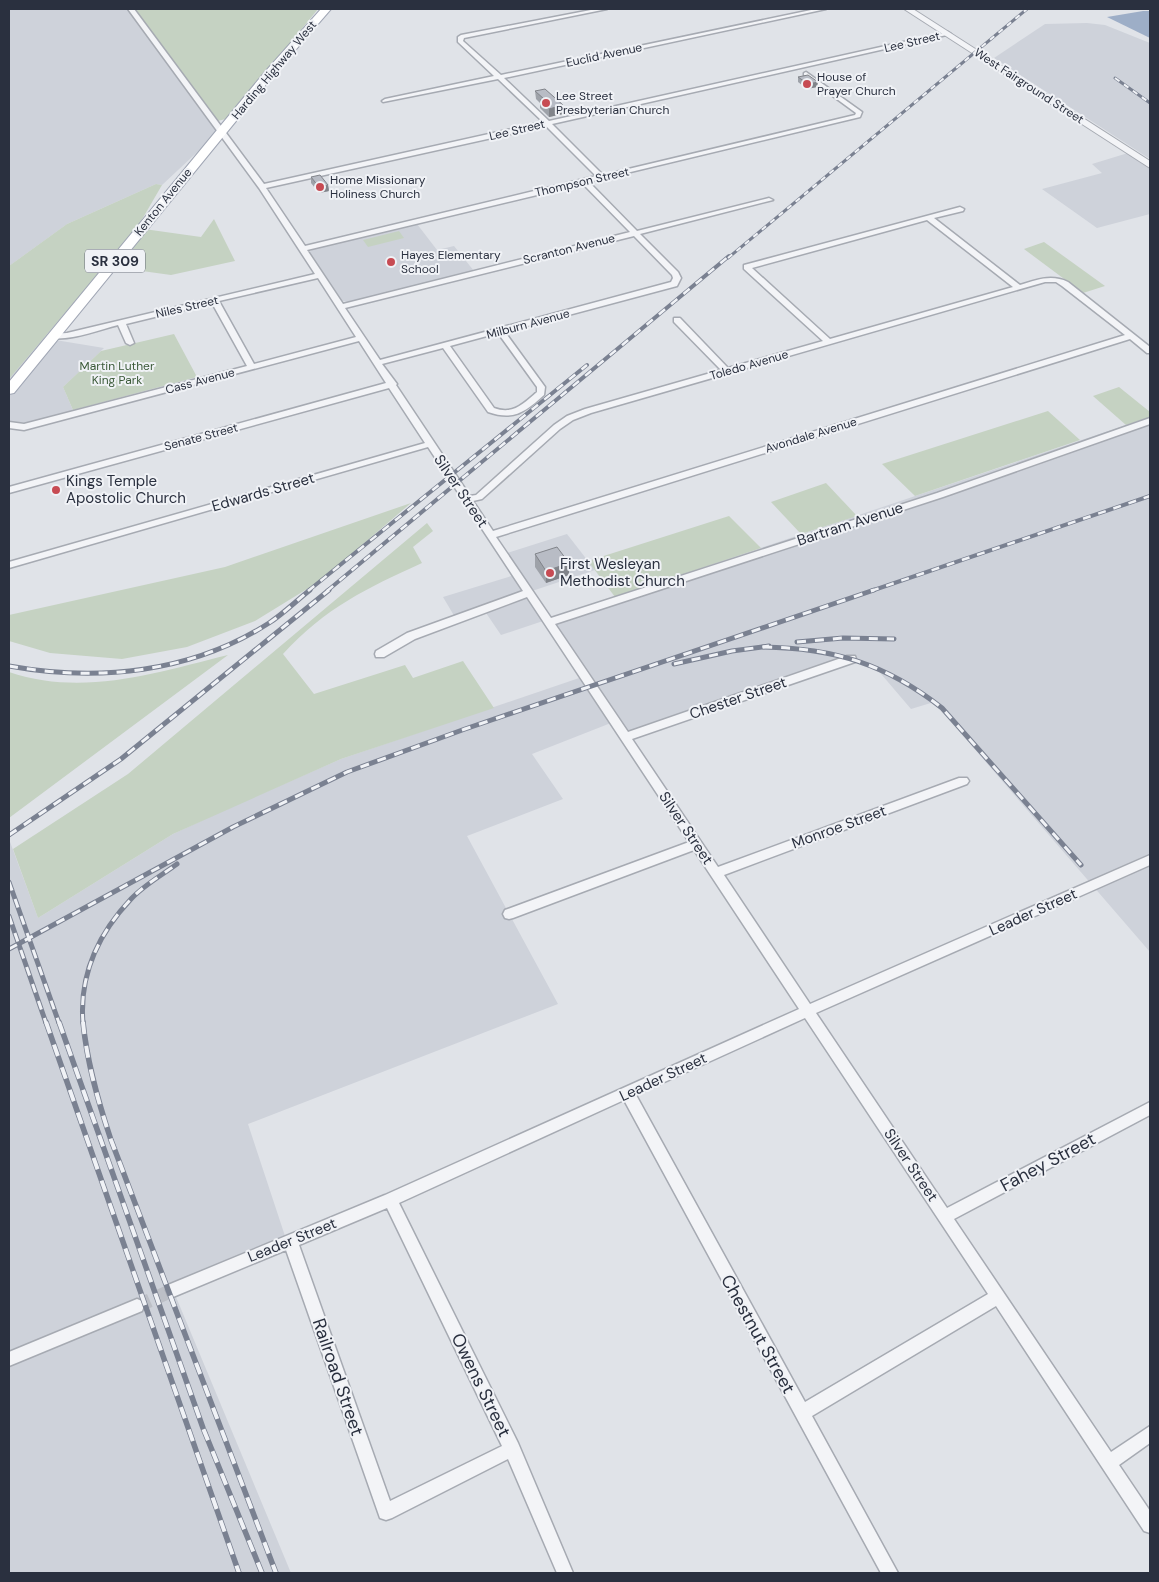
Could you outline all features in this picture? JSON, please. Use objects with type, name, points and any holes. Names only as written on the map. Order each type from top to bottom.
[{"type":"main road","name":"Harding Highway West","points":[[222,131],[326,9]]},
{"type":"main road","name":"Kenton Avenue","points":[[9,390],[222,131]]},
{"type":"street","name":"Silver Street","points":[[131,9],[262,187],[393,384],[467,500],[1150,1525]]},
{"type":"street","points":[[602,178],[548,123],[460,41],[461,37],[604,9]]},
{"type":"street","name":"Euclid Avenue","points":[[385,101],[823,9]]},
{"type":"street","name":"West Fairground Street","points":[[908,9],[1150,165]]},
{"type":"street","name":"Lee Street","points":[[262,187],[948,34]]},
{"type":"street","name":"Thompson Street","points":[[302,249],[858,116],[858,112],[799,68]]},
{"type":"street","points":[[585,182],[633,233]]},
{"type":"street","name":"Scranton Avenue","points":[[341,307],[769,200]]},
{"type":"street","points":[[829,342],[747,267],[960,210]]},
{"type":"street","points":[[927,218],[1019,288]]},
{"type":"street","name":"Milburn Avenue","points":[[378,363],[501,332],[664,287],[676,281],[675,274],[633,233]]},
{"type":"street","name":"Niles Street","points":[[54,336],[215,301],[320,275]]},
{"type":"street","name":"Toledo Avenue","points":[[467,500],[479,497],[570,418],[1045,280],[1057,280],[1131,336]]},
{"type":"street","points":[[215,301],[252,366]]},
{"type":"street","points":[[677,320],[726,372]]},
{"type":"street","points":[[121,322],[130,343]]},
{"type":"street","points":[[446,346],[491,410],[502,415],[512,414],[526,406],[540,393],[541,387],[501,332]]},
{"type":"street","points":[[1131,336],[1150,351]]},
{"type":"street","name":"Avondale Avenue","points":[[491,535],[1131,336]]},
{"type":"street","name":"Cass Avenue","points":[[9,425],[24,427],[361,338]]},
{"type":"street","name":"Senate Street","points":[[9,490],[393,384]]},
{"type":"street","name":"Bartram Avenue","points":[[549,622],[940,495],[1150,421]]},
{"type":"street","name":"Edwards Street","points":[[9,565],[430,444]]},
{"type":"street","points":[[380,654],[411,636],[529,593]]},
{"type":"street","name":"Chester Street","points":[[625,737],[851,659]]},
{"type":"street","name":"Monroe Street","points":[[716,873],[963,781]]},
{"type":"street","points":[[509,914],[696,844]]},
{"type":"street","name":"Leader Street","points":[[173,1290],[390,1200],[808,1011],[1150,860]]},
{"type":"street","name":"Chestnut Street","points":[[628,1094],[890,1573]]},
{"type":"street","name":"Fahey Street","points":[[945,1216],[1150,1108]]},
{"type":"street","name":"Owens Street","points":[[390,1200],[512,1449],[565,1573]]},
{"type":"street","name":"Railroad Street","points":[[290,1241],[386,1512],[512,1449]]},
{"type":"street","points":[[802,1414],[998,1296]]},
{"type":"street","points":[[9,1359],[137,1306]]},
{"type":"street","points":[[1109,1463],[1150,1434]]},
{"type":"shaded area","points":[[9,9],[134,9],[223,128],[162,185],[156,184],[67,224],[9,266]]},
{"type":"shaded area","points":[[1087,23],[1105,25],[1150,43],[1150,159],[994,58],[1045,24]]},
{"type":"shaded area","points":[[1128,153],[1150,168],[1150,214],[1097,228],[1042,189],[1102,173],[1092,164]]},
{"type":"shaded area","name":"Hayes Elementary School","points":[[417,224],[437,250],[454,246],[474,271],[351,302],[342,301],[309,252],[315,248]]},
{"type":"shaded area","points":[[43,338],[104,348],[63,387],[75,415],[26,428],[9,426],[9,379]]},
{"type":"shaded area","points":[[1150,417],[1150,952],[934,702],[911,709],[876,668],[858,660],[631,740],[616,721],[532,754],[563,799],[467,836],[558,1004],[248,1124],[285,1236],[171,1285],[291,1573],[9,1573],[9,839],[38,918],[173,834],[240,803],[341,759],[585,676],[553,625],[617,601],[615,597]]},
{"type":"shaded area","points":[[567,534],[595,570],[532,591],[549,619],[501,635],[484,610],[456,619],[443,597],[518,574],[504,554]]},
{"type":"green space","points":[[134,9],[318,9],[229,118],[218,121]]},
{"type":"green space","points":[[156,184],[162,185],[137,228],[9,379],[9,266],[67,224]]},
{"type":"green space","points":[[214,219],[235,261],[171,275],[113,267],[144,229],[201,237]]},
{"type":"green space","points":[[399,231],[404,238],[368,247],[363,240]]},
{"type":"green space","points":[[1044,242],[1105,286],[1083,293],[1024,249]]},
{"type":"green space","name":"Martin Luther King Park","points":[[174,334],[197,377],[73,410],[63,387],[101,351]]},
{"type":"green space","points":[[1119,387],[1150,412],[1150,417],[1126,425],[1093,396]]},
{"type":"green space","points":[[1048,411],[1080,440],[915,496],[882,464]]},
{"type":"green space","points":[[826,483],[857,516],[801,534],[771,502]]},
{"type":"green space","points":[[411,503],[320,581],[255,621],[187,647],[122,659],[50,653],[9,641],[9,615],[225,567]]},
{"type":"green space","points":[[729,516],[761,548],[615,597],[588,561]]},
{"type":"green space","points":[[427,523],[433,531],[413,547],[422,563],[383,581],[331,612],[299,638],[283,654],[314,694],[405,665],[413,678],[463,661],[494,708],[341,759],[173,834],[38,918],[13,849],[128,774]]},
{"type":"green space","points":[[228,655],[9,818],[9,672],[37,679],[64,682],[119,680]]},
{"type":"water","points":[[1150,11],[1150,38],[1107,17]]},
{"type":"building","points":[[808,75],[818,82],[808,84],[798,77]]},
{"type":"building","points":[[545,89],[563,105],[549,109],[540,100],[544,99],[535,91]]},
{"type":"building","points":[[320,175],[328,185],[319,187],[311,177]]},
{"type":"building","points":[[557,547],[569,563],[546,571],[535,554]]},
{"type":"tunnel","points":[[137,1306],[173,1290]]},
{"type":"railway","points":[[728,258],[1027,9]]},
{"type":"railway","points":[[1115,78],[1150,103]]},
{"type":"railway","points":[[327,591],[729,256]]},
{"type":"railway","points":[[308,591],[587,365]]},
{"type":"railway","points":[[871,591],[1150,496]]},
{"type":"railway","points":[[9,666],[43,671],[110,673],[176,663],[208,653],[239,640],[269,623],[310,590]]},
{"type":"railway","points":[[9,835],[121,759],[329,590]]},
{"type":"railway","points":[[29,938],[233,827],[347,772],[465,729],[874,590]]},
{"type":"railway","points":[[797,642],[843,638],[894,639]]},
{"type":"railway","points":[[674,664],[732,651],[769,646]]},
{"type":"railway","points":[[763,647],[813,651],[858,661],[900,680],[921,693],[942,708],[1081,865]]},
{"type":"railway","points":[[83,1022],[84,988],[88,972],[109,926],[136,894],[177,864]]},
{"type":"railway","points":[[9,882],[29,938]]},
{"type":"railway","points":[[9,916],[19,944]]},
{"type":"railway","points":[[19,944],[29,938]]},
{"type":"railway","points":[[29,938],[59,1023]]},
{"type":"railway","points":[[9,949],[19,944]]},
{"type":"railway","points":[[19,944],[46,1023]]},
{"type":"railway","points":[[46,1022],[239,1573]]},
{"type":"railway","points":[[59,1022],[203,1428],[262,1573]]},
{"type":"railway","points":[[83,1022],[94,1082],[111,1140],[276,1573]]},
{"type":"place","name":"House of Prayer Church","points":[[807,84]]},
{"type":"place","name":"Lee Street Presbyterian Church","points":[[546,103]]},
{"type":"place","name":"Home Missionary Holiness Church","points":[[320,187]]},
{"type":"place","name":"Hayes Elementary School","points":[[391,262]]},
{"type":"place","name":"Kings Temple Apostolic Church","points":[[56,490]]},
{"type":"place","name":"First Wesleyan Methodist Church","points":[[550,573]]}]
